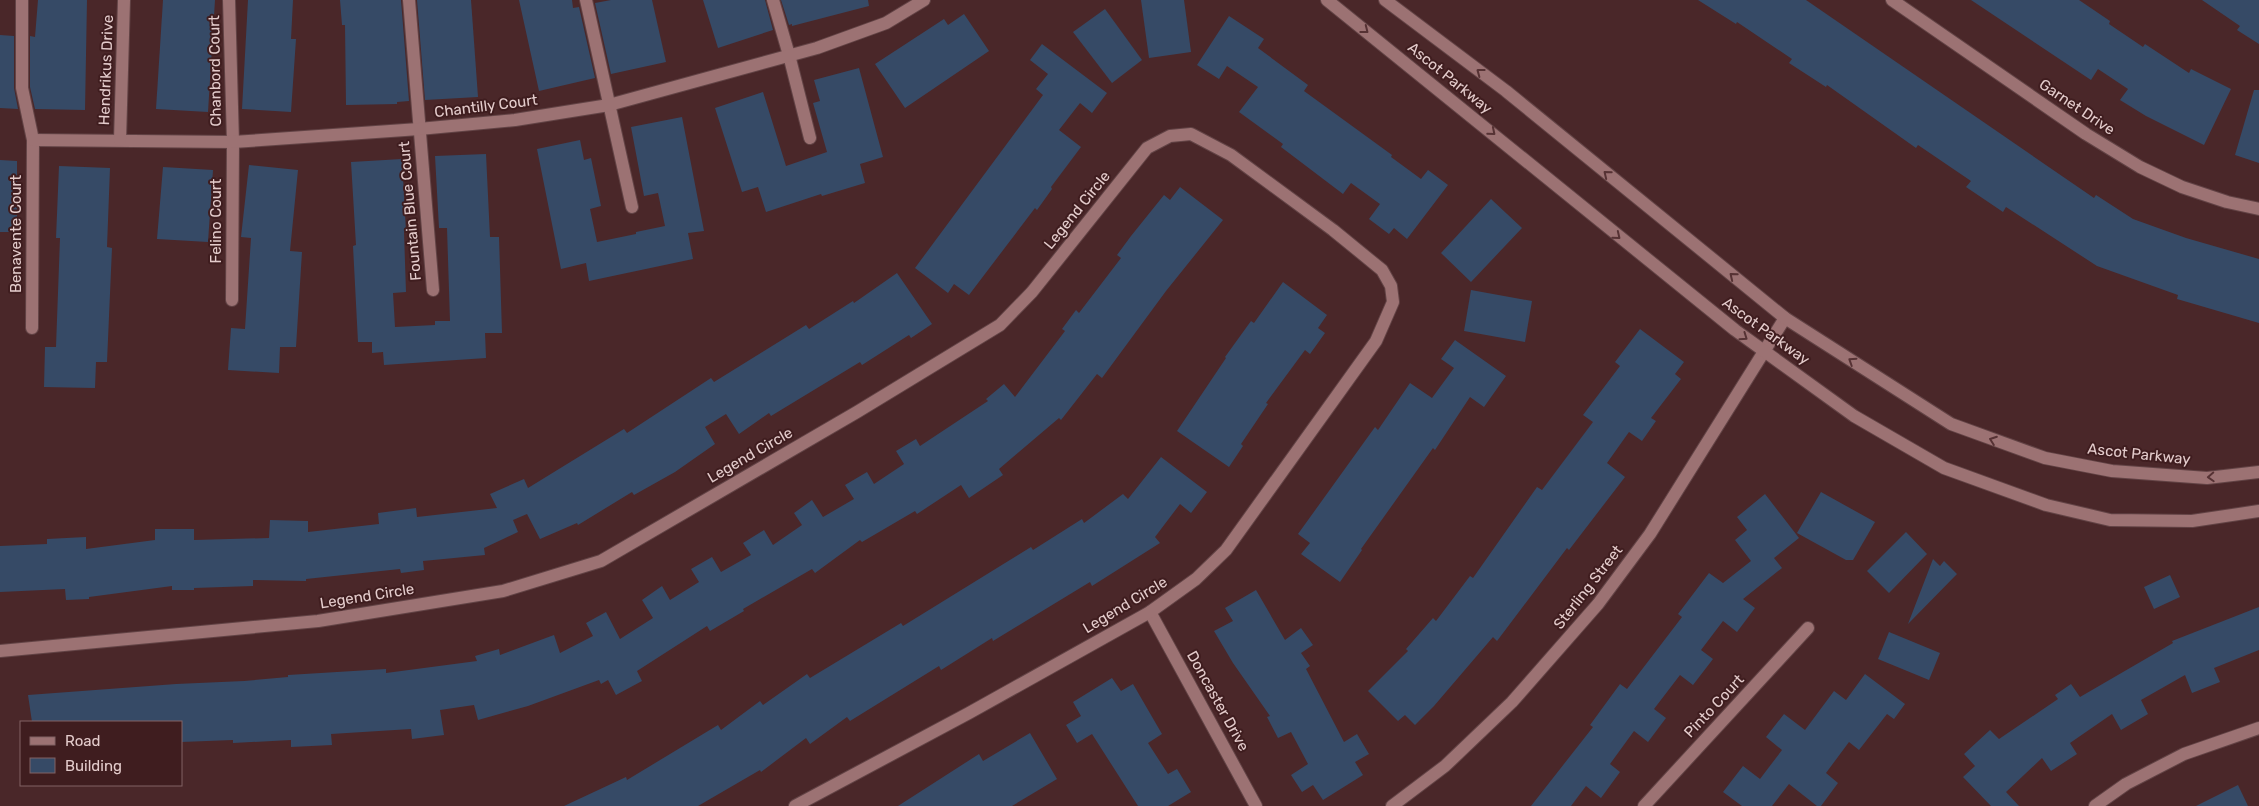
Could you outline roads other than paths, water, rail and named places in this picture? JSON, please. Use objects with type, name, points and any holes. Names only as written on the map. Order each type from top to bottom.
[{"type":"street","name":"Benavente Court","points":[[22,0],[22,88],[33,140],[32,328]]},
{"type":"street","name":"Hendrikus Drive","points":[[120,140],[124,0]]},
{"type":"street","name":"Chanbord Court","points":[[229,0],[233,142]]},
{"type":"street","name":"Fountain Blue Court","points":[[409,0],[434,290]]},
{"type":"street","points":[[586,0],[632,207]]},
{"type":"street","points":[[773,0],[790,54],[810,138]]},
{"type":"street","name":"Chantilly Court","points":[[33,140],[233,142],[419,130],[516,120],[609,105],[817,48],[886,23],[924,0]]},
{"type":"street","name":"Ascot Parkway","points":[[1327,0],[1458,104],[1734,330],[1854,416],[1944,468],[2046,505],[2110,520],[2192,521],[2259,511]]},
{"type":"street","name":"Ascot Parkway","points":[[1385,0],[1506,91],[1785,318],[1951,424],[2044,458],[2112,470],[2208,478],[2259,472]]},
{"type":"street","name":"Garnet Drive","points":[[1892,0],[2086,134],[2140,167],[2182,187],[2227,202],[2259,209]]},
{"type":"street","name":"Legend Circle","points":[[0,651],[318,621],[503,591],[601,561],[857,412],[1000,325],[1032,292],[1147,148],[1170,136],[1191,134],[1231,155],[1333,230],[1382,270],[1391,286],[1393,302],[1376,341],[1226,550],[1196,579],[1150,612],[969,714],[795,806]]},
{"type":"street","name":"Felino Court","points":[[232,300],[233,142]]},
{"type":"street","name":"Sterling Street","points":[[1392,806],[1445,766],[1512,702],[1598,604],[1650,534],[1785,318]]},
{"type":"street","name":"Doncaster Drive","points":[[1150,612],[1256,806]]},
{"type":"street","name":"Pinto Court","points":[[1644,806],[1808,628]]},
{"type":"street","points":[[2095,806],[2126,784],[2184,754],[2259,728]]}]
